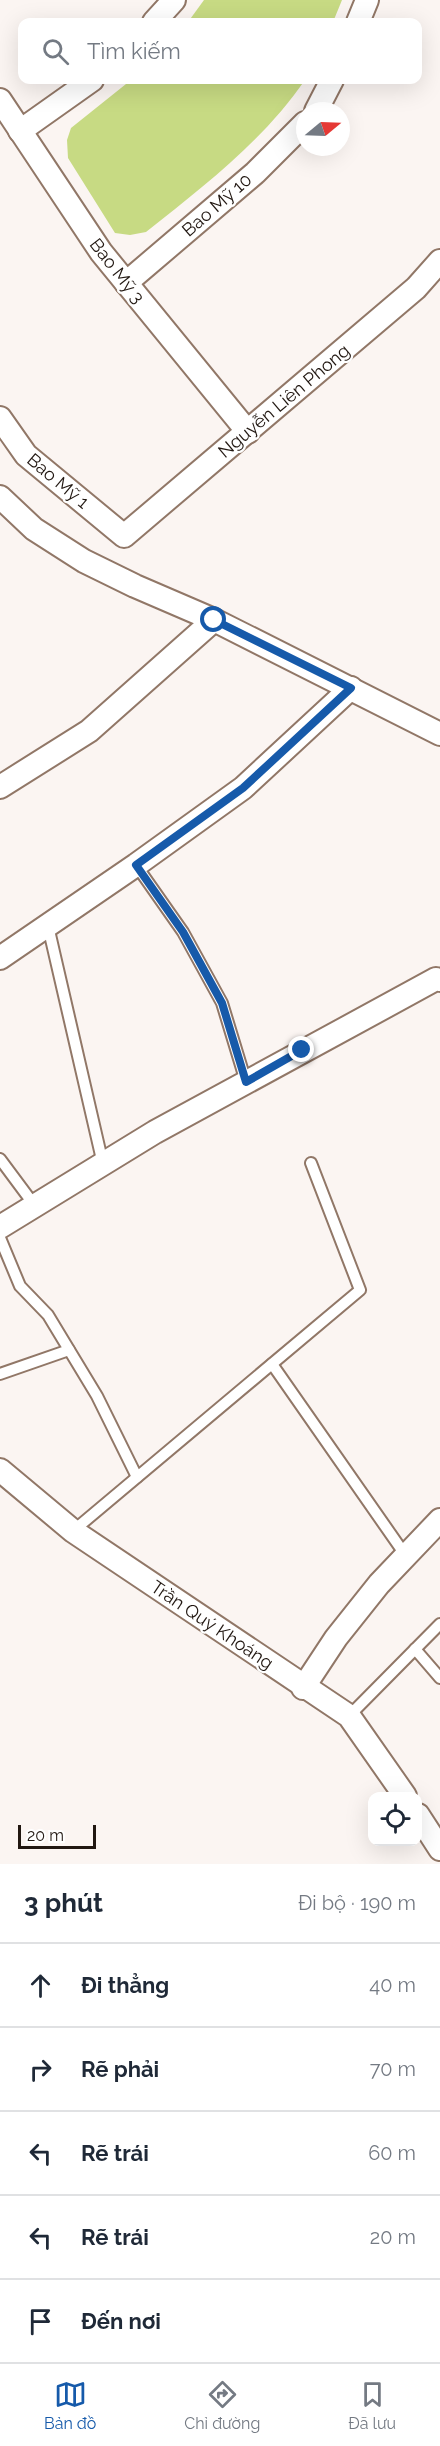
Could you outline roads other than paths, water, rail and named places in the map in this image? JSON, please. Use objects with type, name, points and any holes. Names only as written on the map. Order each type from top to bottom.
[{"type":"street","points":[[158,18],[174,0]]},
{"type":"street","points":[[360,18],[367,0]]},
{"type":"street","points":[[20,131],[86,84]]},
{"type":"street","points":[[321,102],[330,84]]},
{"type":"street","name":"Bao Mỹ 3","points":[[0,100],[100,252],[248,432]]},
{"type":"street","name":"Bao Mỹ 10","points":[[126,283],[255,173],[296,132]]},
{"type":"street","name":"Nguyễn Liên Phong","points":[[124,536],[416,288],[440,261]]},
{"type":"street","name":"Bao Mỹ 1","points":[[0,418],[26,455],[124,536]]},
{"type":"street","points":[[0,497],[34,530],[84,561],[214,620],[440,734]]},
{"type":"street","points":[[0,787],[89,731],[214,620]]},
{"type":"street","points":[[0,958],[243,788],[351,688]]},
{"type":"street","points":[[0,1227],[103,1164],[246,1082],[436,979],[440,980]]},
{"type":"street","name":"Trần Quý Khoáng","points":[[0,1470],[73,1531],[303,1688],[349,1716],[402,1792]]},
{"type":"street","points":[[303,1688],[336,1638],[380,1584],[439,1522]]},
{"type":"street","points":[[422,1822],[440,1849]]},
{"type":"lane","points":[[136,865],[183,932],[222,1003],[246,1082]]},
{"type":"lane","points":[[48,925],[103,1164]]},
{"type":"lane","points":[[0,1159],[35,1206]]},
{"type":"lane","points":[[73,1531],[360,1290],[311,1163]]},
{"type":"lane","points":[[0,1238],[20,1286],[48,1315],[97,1396],[137,1477]]},
{"type":"lane","points":[[0,1374],[69,1350]]},
{"type":"lane","points":[[272,1364],[406,1556]]},
{"type":"lane","points":[[349,1716],[440,1624]]},
{"type":"lane","points":[[415,1649],[440,1678]]}]
